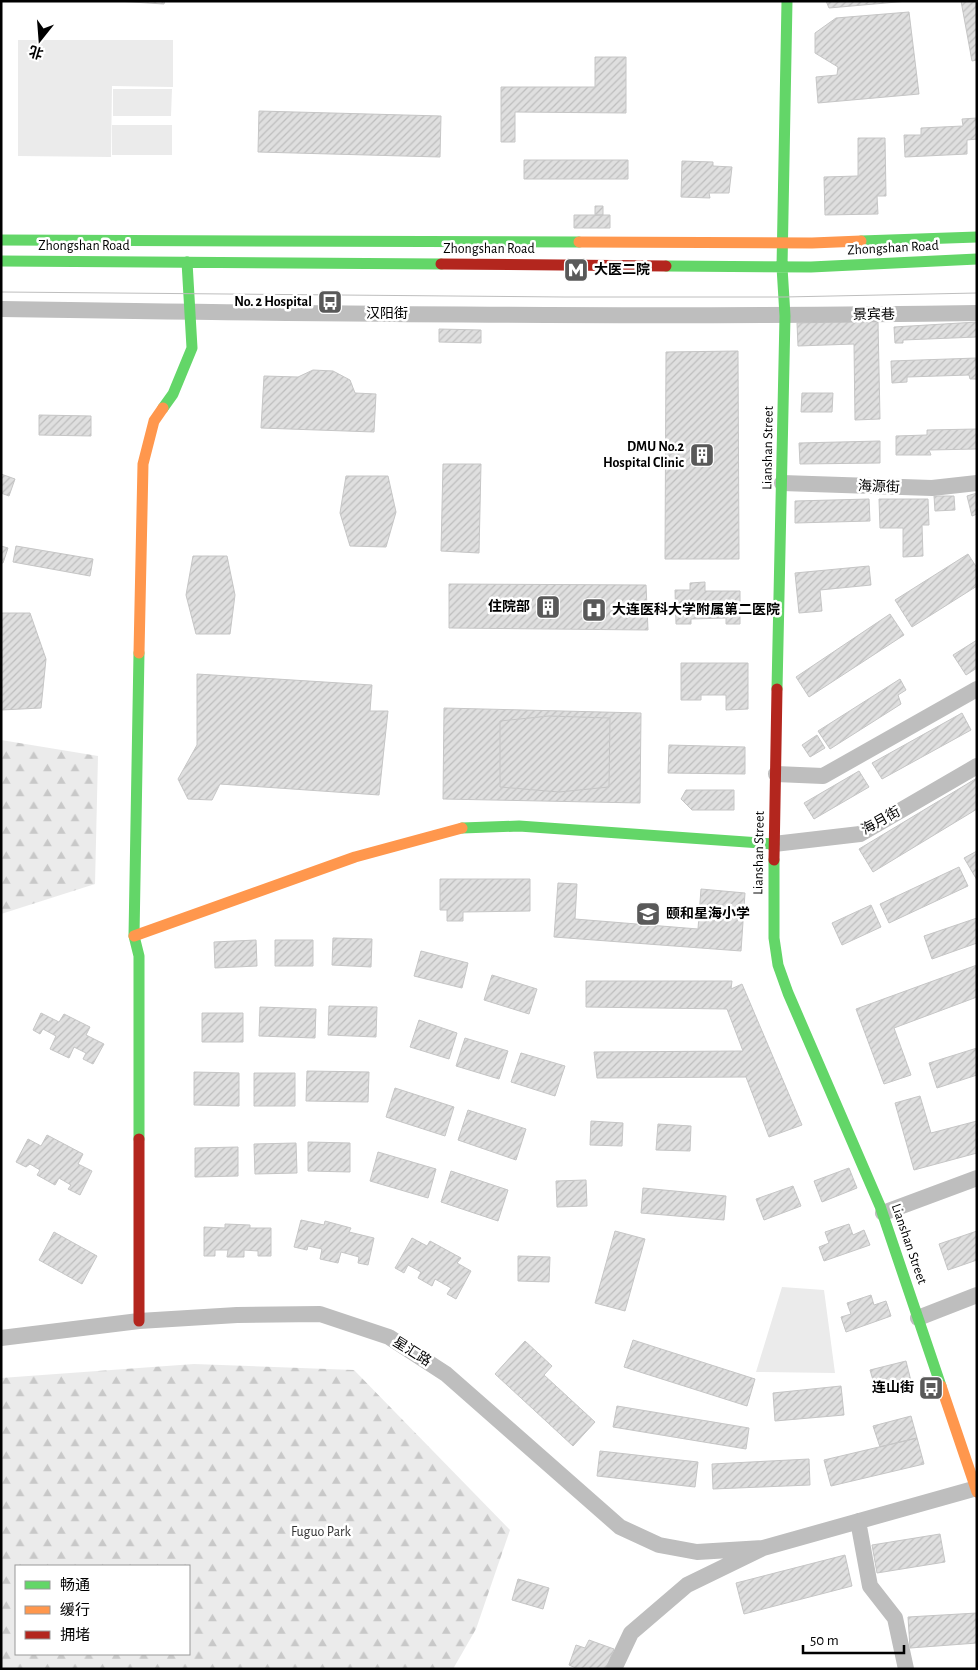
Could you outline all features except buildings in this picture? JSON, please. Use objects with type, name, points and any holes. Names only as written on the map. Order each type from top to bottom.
[{"type":"main road","name":"Lianshan Street","points":[[777,243],[787,1]]},
{"type":"main road","name":"Lianshan Street","points":[[772,177],[777,243],[782,267],[778,316],[782,483],[774,844],[774,938],[778,965],[788,993],[883,1214],[976,1489]]},
{"type":"main road","name":"Zhongshan Road","points":[[1,240],[777,243],[977,237]]},
{"type":"main road","name":"Zhongshan Road","points":[[1,261],[811,267],[977,259]]},
{"type":"main road","points":[[140,1321],[139,956],[134,936],[143,464],[154,420],[174,394],[192,348],[187,262]]},
{"type":"main road","points":[[134,936],[355,857],[458,828],[519,826],[774,844]]},
{"type":"street","name":"汉阳街","points":[[1,309],[402,315],[778,316]]},
{"type":"street","name":"景宾巷","points":[[778,316],[977,313]]},
{"type":"street","name":"海源街","points":[[782,483],[932,488],[977,483]]},
{"type":"street","points":[[776,774],[823,776],[977,689]]},
{"type":"street","name":"海月街","points":[[774,844],[860,834],[977,766]]},
{"type":"street","points":[[883,1214],[977,1178]]},
{"type":"street","points":[[918,1318],[977,1295]]},
{"type":"street","name":"星汇路","points":[[1,1338],[140,1321],[237,1315],[320,1314],[389,1337],[446,1374],[620,1527],[660,1545],[697,1552],[763,1548]]},
{"type":"street","points":[[614,1669],[631,1633],[687,1585],[763,1548],[976,1489]]},
{"type":"street","points":[[858,1521],[870,1586],[895,1618],[906,1669]]},
{"type":"green space","points":[[18,40],[173,40],[173,87],[112,86],[111,157],[18,156]]},
{"type":"green space","points":[[113,89],[172,89],[171,116],[113,116]]},
{"type":"green space","points":[[112,125],[172,125],[172,155],[112,155]]},
{"type":"green space","points":[[1,740],[98,756],[95,884],[1,914]]},
{"type":"green space","points":[[782,1287],[824,1290],[835,1373],[756,1372]]},
{"type":"green space","name":"Fuguo Park","points":[[194,1364],[354,1370],[510,1530],[476,1629],[453,1669],[1,1669],[1,1378]]},
{"type":"tram line","points":[[1,292],[564,297],[784,297],[977,293]]},
{"type":"traffic: fast","points":[[777,689],[785,316],[782,267],[787,1]]},
{"type":"traffic: fast","points":[[861,241],[977,237]]},
{"type":"traffic: fast","points":[[1,240],[579,242]]},
{"type":"traffic: fast","points":[[666,266],[811,267],[977,259]]},
{"type":"traffic: fast","points":[[1,261],[441,264]]},
{"type":"traffic: fast","points":[[163,408],[173,394],[192,348],[187,262]]},
{"type":"traffic: fast","points":[[139,653],[134,936],[139,956],[139,1139]]},
{"type":"traffic: fast","points":[[462,828],[519,826],[774,844]]},
{"type":"traffic: fast","points":[[774,860],[774,938],[778,965],[788,993],[880,1206],[941,1386]]},
{"type":"traffic: slow","points":[[579,242],[812,243],[861,241]]},
{"type":"traffic: slow","points":[[139,653],[143,464],[154,421],[163,408]]},
{"type":"traffic: slow","points":[[134,936],[355,857],[462,828]]},
{"type":"traffic: slow","points":[[941,1386],[977,1492]]},
{"type":"traffic: jam","points":[[441,264],[666,266]]},
{"type":"traffic: jam","points":[[774,860],[777,689]]},
{"type":"traffic: jam","points":[[139,1139],[139,1321]]},
{"type":"place","name":"大医二院","points":[[576,270]]},
{"type":"place","name":"No. 2 Hospital","points":[[330,302]]},
{"type":"place","name":"DMU No.2 Hospital Clinic","points":[[702,455]]},
{"type":"place","name":"住院部","points":[[548,607]]},
{"type":"place","name":"大连医科大学附属第二医院","points":[[594,610]]},
{"type":"place","name":"颐和星海小学","points":[[648,914]]},
{"type":"place","name":"连山街","points":[[931,1388]]}]
